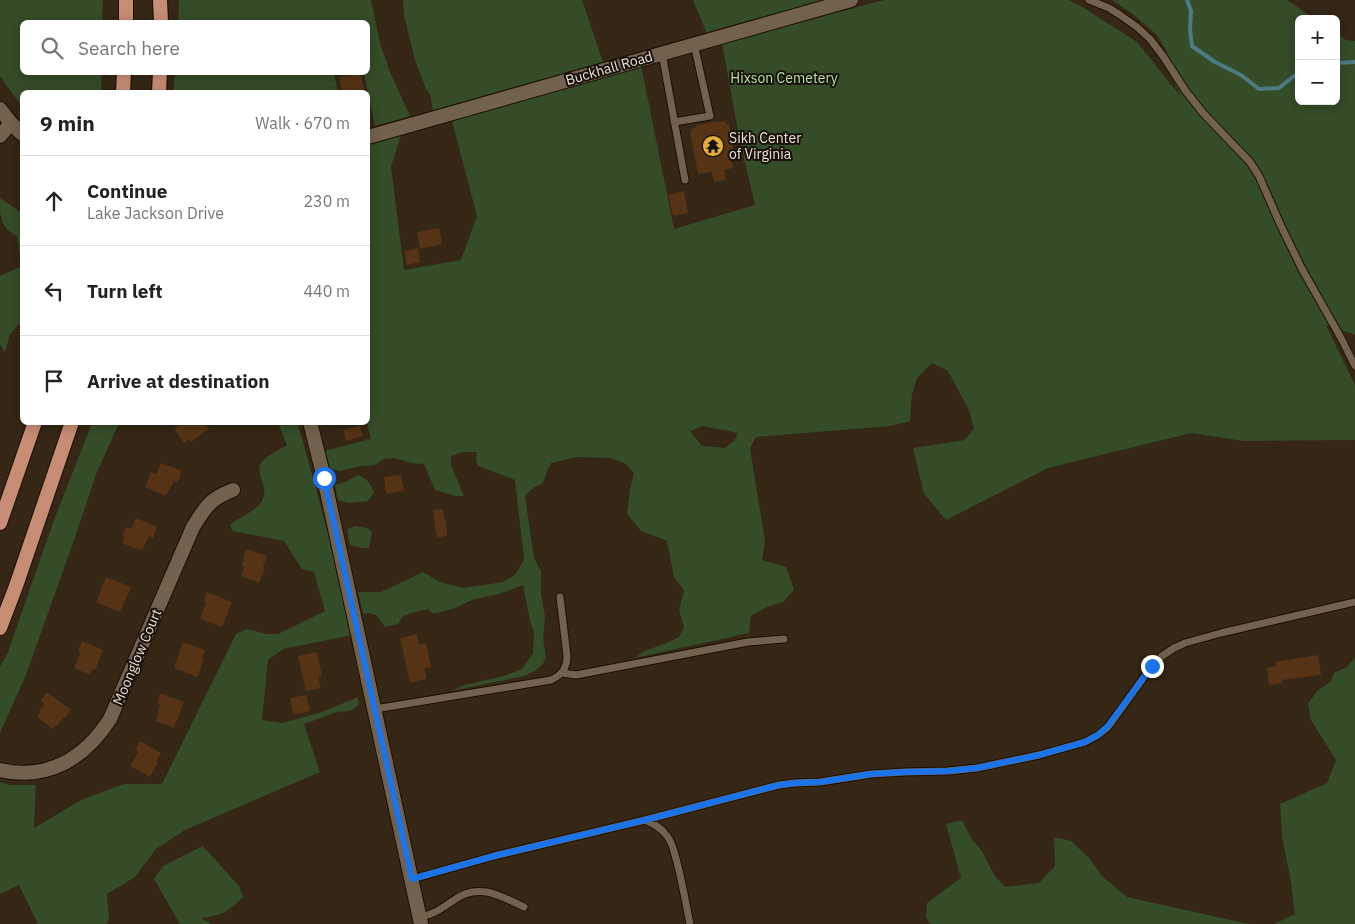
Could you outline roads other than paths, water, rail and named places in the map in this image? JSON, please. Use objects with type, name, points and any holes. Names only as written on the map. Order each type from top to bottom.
[{"type":"highway","points":[[126,0],[126,20]]},
{"type":"highway","points":[[160,0],[161,20]]},
{"type":"highway","points":[[123,90],[124,75]]},
{"type":"highway","points":[[159,90],[160,75]]},
{"type":"highway","points":[[0,524],[34,425]]},
{"type":"highway","points":[[0,628],[71,425]]},
{"type":"street","name":"Buckhall Road","points":[[370,136],[851,0]]},
{"type":"street","points":[[0,109],[20,132]]},
{"type":"street","points":[[0,136],[11,123]]},
{"type":"street","points":[[311,425],[318,450],[421,921]]},
{"type":"street","name":"Moonglow Court","points":[[0,770],[28,773],[61,765],[76,757],[101,734],[110,719],[193,527],[211,501],[233,490]]},
{"type":"lane","points":[[1089,0],[1109,8],[1120,15],[1150,39],[1203,113],[1250,162],[1259,176],[1302,270],[1355,366]]},
{"type":"lane","points":[[674,122],[710,116],[694,44]]},
{"type":"lane","points":[[662,53],[685,180]]},
{"type":"lane","points":[[375,709],[551,680],[559,676],[567,663],[560,597]]},
{"type":"lane","points":[[412,879],[494,856],[645,820],[779,785],[820,782],[871,774],[977,768],[1039,755],[1085,742],[1098,735],[1108,726],[1152,666],[1174,648],[1221,633],[1355,602]]},
{"type":"lane","points":[[562,673],[576,675],[748,642],[784,639]]},
{"type":"lane","points":[[645,820],[662,829],[668,837],[680,873],[690,924]]},
{"type":"lane","points":[[421,921],[456,898],[466,893],[477,891],[491,892],[524,907]]},
{"type":"waterway","points":[[1187,0],[1191,11],[1190,30],[1192,46],[1215,62],[1241,75],[1259,89],[1279,88],[1295,76]]},
{"type":"waterway","points":[[1340,63],[1355,62]]},
{"type":"place","name":"Sikh Center of Virginia","points":[[713,146]]},
{"type":"park label","name":"Hixson Cemetery","points":[[784,78]]}]
